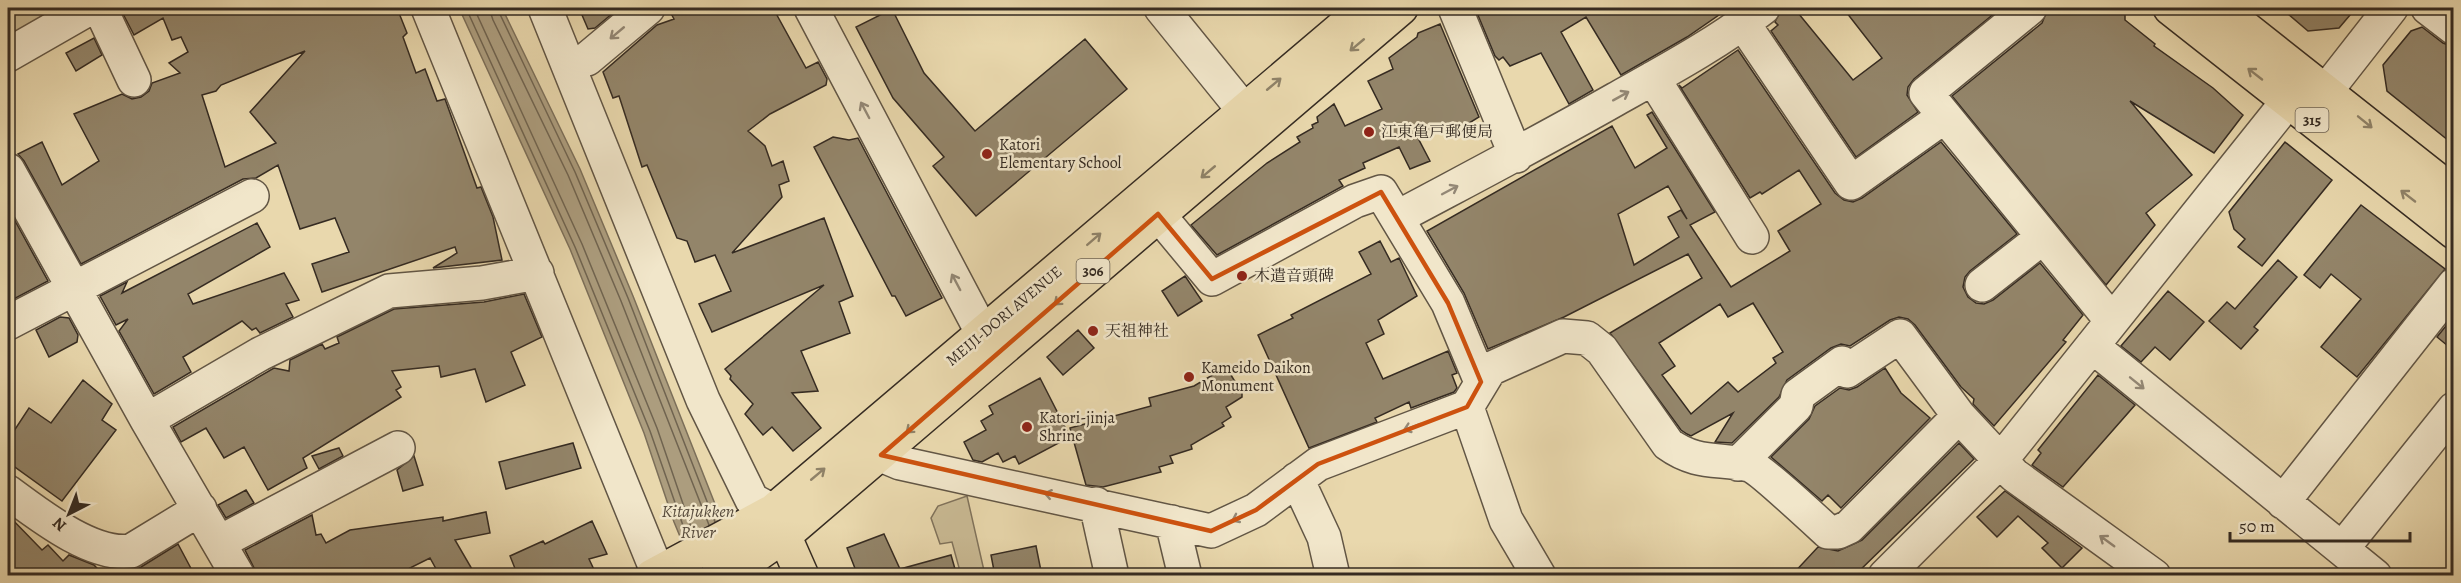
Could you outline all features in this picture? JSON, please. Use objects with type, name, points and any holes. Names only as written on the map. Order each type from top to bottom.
[{"type":"main road","name":"MEIJI-DORI AVENUE","points":[[661,572],[763,531],[881,455],[1158,214],[1365,8]]},
{"type":"main road","name":"MEIJI-DORI AVENUE","points":[[717,576],[763,531],[984,334],[1251,120],[1401,8]]},
{"type":"main road","name":"315","points":[[2170,8],[2454,232]]},
{"type":"main road","name":"315","points":[[2220,8],[2454,193]]},
{"type":"main road","points":[[763,531],[802,576]]},
{"type":"street","points":[[8,55],[90,8]]},
{"type":"street","points":[[100,8],[134,80]]},
{"type":"street","points":[[428,8],[661,572]]},
{"type":"street","points":[[545,8],[703,400],[752,500],[763,531]]},
{"type":"street","points":[[566,8],[730,418],[763,531]]},
{"type":"street","points":[[586,59],[648,8]]},
{"type":"street","points":[[811,8],[984,334]]},
{"type":"street","points":[[1161,8],[1251,120]]},
{"type":"street","points":[[1455,8],[1516,156]]},
{"type":"street","points":[[2031,8],[1926,93],[2042,238],[2102,334],[2283,502],[2375,576]]},
{"type":"street","points":[[1898,570],[2001,460],[2288,101],[2326,91],[2391,8]]},
{"type":"street","points":[[2428,8],[2454,28]]},
{"type":"street","points":[[1398,217],[1516,156],[1653,78],[1753,15],[1851,183],[1944,116]]},
{"type":"street","points":[[1653,78],[1752,237]]},
{"type":"street","points":[[8,170],[147,420],[238,576]]},
{"type":"street","points":[[1158,214],[1212,279],[1356,201],[1381,192],[1448,303],[1506,520],[1531,573]]},
{"type":"street","points":[[8,324],[252,196]]},
{"type":"street","points":[[1982,285],[2042,238]]},
{"type":"street","points":[[147,420],[260,354],[389,291],[482,283],[537,273]]},
{"type":"street","points":[[2283,502],[2454,285]]},
{"type":"street","points":[[881,455],[911,466],[1096,504],[1211,531],[1256,510],[1318,464],[1474,394],[1490,369],[1563,336],[1587,338],[1602,350],[1668,444],[1680,453],[1713,462],[1751,465],[1828,532],[1838,532],[1849,527],[1959,416]]},
{"type":"street","points":[[1738,464],[1796,406],[1798,395],[1842,363],[1847,371],[1900,336],[1959,416],[2014,475],[2154,576]]},
{"type":"street","points":[[2342,549],[2454,409]]},
{"type":"street","points":[[220,542],[398,448]]},
{"type":"street","points":[[1297,479],[1324,537],[1333,576]]},
{"type":"street","points":[[8,492],[63,532],[113,564],[200,509]]},
{"type":"street","points":[[1096,504],[1112,576]]},
{"type":"street","points":[[1172,522],[1185,576]]},
{"type":"highlighted area","points":[[1381,192],[1448,303],[1481,382],[1467,407],[1318,464],[1256,510],[1211,531],[881,455],[1158,214],[1212,279]]},
{"type":"shaded area","points":[[8,8],[60,8],[8,36]]},
{"type":"shaded area","points":[[967,496],[985,575],[961,575],[952,542],[940,544],[931,518],[938,506]]},
{"type":"water","name":"Kitajukken River","points":[[459,8],[502,8],[580,169],[633,296],[743,575],[696,575],[674,522],[644,433],[570,249]]},
{"type":"building","points":[[120,8],[397,8],[407,33],[403,37],[416,73],[425,69],[437,101],[445,99],[477,188],[481,187],[493,217],[502,260],[433,268],[457,253],[455,247],[322,292],[312,264],[349,252],[335,218],[300,229],[278,165],[256,178],[243,179],[81,264],[18,154],[42,142],[62,185],[99,161],[74,114],[122,94],[132,99],[141,97],[149,91],[152,83],[180,73],[169,63],[188,52],[181,37],[172,40],[163,18],[134,35]],"holes":[[[305,51],[250,112],[276,143],[225,167],[202,95],[216,91],[221,85]]]},
{"type":"building","points":[[579,8],[619,8],[595,28],[588,29]]},
{"type":"building","points":[[668,8],[773,8],[806,68],[818,62],[827,79],[826,85],[770,114],[748,131],[765,146],[772,166],[783,161],[789,181],[779,185],[782,197],[732,253],[824,218],[853,296],[839,302],[850,333],[801,351],[818,391],[792,393],[821,428],[793,451],[772,427],[763,435],[745,414],[753,404],[730,379],[731,376],[725,369],[824,285],[712,332],[699,304],[731,291],[715,255],[695,262],[687,241],[677,238],[647,165],[642,167],[619,96],[613,98],[603,72],[657,25],[674,19]]},
{"type":"building","points":[[1475,8],[1729,8],[1687,37],[1621,75],[1586,17],[1561,32],[1593,90],[1569,104],[1541,53],[1510,66],[1503,57],[1499,60],[1495,56]]},
{"type":"building","points":[[1781,8],[1794,8],[1853,80],[1882,58],[1843,8],[2001,8],[1914,79],[1908,87],[1907,95],[1918,112],[1856,157],[1771,31],[1778,25],[1775,22]]},
{"type":"building","points":[[2048,8],[2116,8],[2125,15],[2125,20],[2155,44],[2154,46],[2213,88],[2243,115],[2214,153],[2130,101],[2192,175],[2146,213],[2155,225],[2106,285],[1952,96],[2042,23]]},
{"type":"building","points":[[2281,8],[2356,8],[2339,28],[2308,31]]},
{"type":"building","points":[[892,9],[924,73],[975,131],[1085,39],[1127,89],[976,216],[933,166],[944,157],[893,98],[856,27]]},
{"type":"building","points":[[1440,24],[1479,117],[1466,125],[1440,128],[1418,138],[1430,161],[1410,169],[1399,147],[1363,163],[1365,168],[1339,180],[1343,186],[1217,255],[1191,225],[1267,163],[1300,142],[1297,137],[1313,128],[1312,125],[1318,122],[1317,117],[1334,104],[1345,126],[1382,109],[1368,81],[1393,69],[1389,58],[1417,37],[1418,33]]},
{"type":"building","points":[[2422,27],[2443,43],[2454,47],[2454,145],[2387,91],[2383,65],[2411,31]]},
{"type":"building","points":[[94,38],[102,55],[76,71],[66,53]]},
{"type":"building","points":[[1738,50],[1835,193],[1844,200],[1853,202],[1941,142],[2017,234],[1965,277],[1963,287],[1968,297],[1976,303],[1984,304],[1993,300],[2040,263],[2083,315],[2063,340],[2066,342],[1994,426],[1973,404],[1974,399],[1961,387],[1915,325],[1908,319],[1899,317],[1890,320],[1850,346],[1841,344],[1831,348],[1787,380],[1779,397],[1732,443],[1715,442],[1733,413],[1691,436],[1681,430],[1610,333],[1702,278],[1688,254],[1564,317],[1488,349],[1464,293],[1427,231],[1612,126],[1635,168],[1667,148],[1647,115],[1652,112],[1715,212],[1690,225],[1731,287],[1790,251],[1778,231],[1821,204],[1799,170],[1762,194],[1760,192],[1750,198],[1679,85],[1682,88]],"holes":[[[1668,186],[1687,219],[1681,210],[1668,217],[1679,237],[1634,265],[1618,214]],[[1753,303],[1783,352],[1773,358],[1776,363],[1738,392],[1728,382],[1691,414],[1662,375],[1675,366],[1659,343],[1720,304],[1728,317]]]},
{"type":"building","points":[[833,137],[849,140],[858,138],[942,298],[906,316],[895,296],[892,296],[814,147]]},
{"type":"building","points":[[2285,142],[2332,180],[2262,266],[2238,247],[2245,239],[2234,229],[2229,212]]},
{"type":"building","points":[[2361,205],[2445,269],[2357,377],[2321,347],[2361,299],[2331,274],[2320,288],[2304,275]]},
{"type":"building","points":[[8,208],[48,281],[8,302]]},
{"type":"building","points":[[257,223],[270,247],[188,294],[193,304],[284,273],[299,300],[286,304],[293,317],[260,333],[256,328],[252,330],[242,321],[183,357],[191,372],[154,394],[119,331],[128,319],[116,325],[100,296],[127,282],[122,293]]},
{"type":"building","points":[[1380,241],[1391,262],[1399,258],[1417,296],[1378,320],[1384,334],[1366,343],[1383,379],[1448,351],[1457,373],[1452,375],[1457,388],[1454,392],[1411,408],[1409,402],[1375,418],[1377,422],[1309,448],[1258,335],[1293,318],[1291,315],[1371,274],[1359,252]]},
{"type":"building","points":[[2278,260],[2297,277],[2254,327],[2258,330],[2241,349],[2209,321],[2227,302],[2235,309]]},
{"type":"building","points":[[1185,276],[1202,301],[1178,316],[1162,291]]},
{"type":"building","points":[[2168,291],[2204,322],[2170,360],[2155,347],[2141,362],[2121,346]]},
{"type":"building","points":[[524,294],[542,337],[511,352],[525,385],[486,402],[475,369],[441,377],[439,366],[392,371],[401,387],[396,390],[401,397],[303,458],[307,468],[268,490],[244,447],[224,458],[206,428],[181,442],[173,427],[274,368],[289,371],[290,360],[322,344],[325,349],[339,343],[337,337],[394,309],[484,302]]},
{"type":"building","points":[[2454,316],[2454,351],[2437,337]]},
{"type":"building","points":[[60,317],[69,318],[78,335],[77,342],[49,357],[36,330]]},
{"type":"building","points":[[1078,330],[1094,348],[1063,375],[1047,357]]},
{"type":"building","points":[[1226,367],[1242,393],[1242,397],[1226,407],[1231,417],[1222,423],[1224,426],[1191,445],[1192,449],[1170,456],[1173,463],[1159,467],[1161,472],[1103,487],[1086,485],[1070,428],[1151,406],[1149,398],[1194,386]]},
{"type":"building","points":[[1885,368],[1901,393],[1930,418],[1841,508],[1828,495],[1822,501],[1771,457],[1809,419],[1815,406],[1840,388],[1849,390],[1857,387]]},
{"type":"building","points":[[2098,375],[2135,405],[2063,487],[2032,465],[2041,453],[2038,450]]},
{"type":"building","points":[[1040,378],[1070,437],[1019,464],[1015,456],[1003,462],[998,453],[982,462],[973,460],[964,442],[986,430],[981,421],[993,414],[989,406]]},
{"type":"building","points":[[83,380],[112,404],[102,420],[116,430],[62,501],[8,462],[8,440],[29,408],[51,423]]},
{"type":"building","points":[[573,443],[581,468],[506,489],[499,462]]},
{"type":"building","points":[[1959,443],[1974,459],[1854,576],[1791,576],[1818,547],[1838,551],[1862,540]]},
{"type":"building","points":[[339,448],[343,456],[319,469],[312,456]]},
{"type":"building","points":[[414,456],[423,485],[403,491],[397,470]]},
{"type":"building","points":[[246,490],[254,503],[226,518],[218,505]]},
{"type":"building","points":[[2005,491],[2082,548],[2062,568],[2042,548],[2048,543],[2018,516],[1997,537],[1977,517]]},
{"type":"building","points":[[486,512],[490,533],[455,540],[476,576],[440,576],[430,558],[394,576],[258,576],[245,550],[312,515],[316,535],[321,534],[326,543],[350,530],[443,517],[443,521]]},
{"type":"building","points":[[8,515],[42,550],[48,545],[63,561],[69,555],[94,565],[104,576],[8,576]]},
{"type":"building","points":[[592,521],[607,554],[589,559],[597,576],[518,576],[510,556],[543,541],[545,544]]},
{"type":"building","points":[[884,534],[900,569],[951,555],[957,576],[858,576],[847,548]]},
{"type":"building","points":[[178,544],[195,576],[123,576],[141,567]]},
{"type":"building","points":[[1036,546],[1042,576],[995,576],[991,555]]},
{"type":"place","name":"江東亀戸郵便局","points":[[1369,132]]},
{"type":"place","name":"Katori Elementary School","points":[[987,154]]},
{"type":"place","name":"木遣音頭碑","points":[[1242,276]]},
{"type":"place","name":"天祖神社","points":[[1093,331]]},
{"type":"place","name":"Kameido Daikon Monument","points":[[1189,377]]},
{"type":"place","name":"Katori-jinja Shrine","points":[[1027,427]]}]
